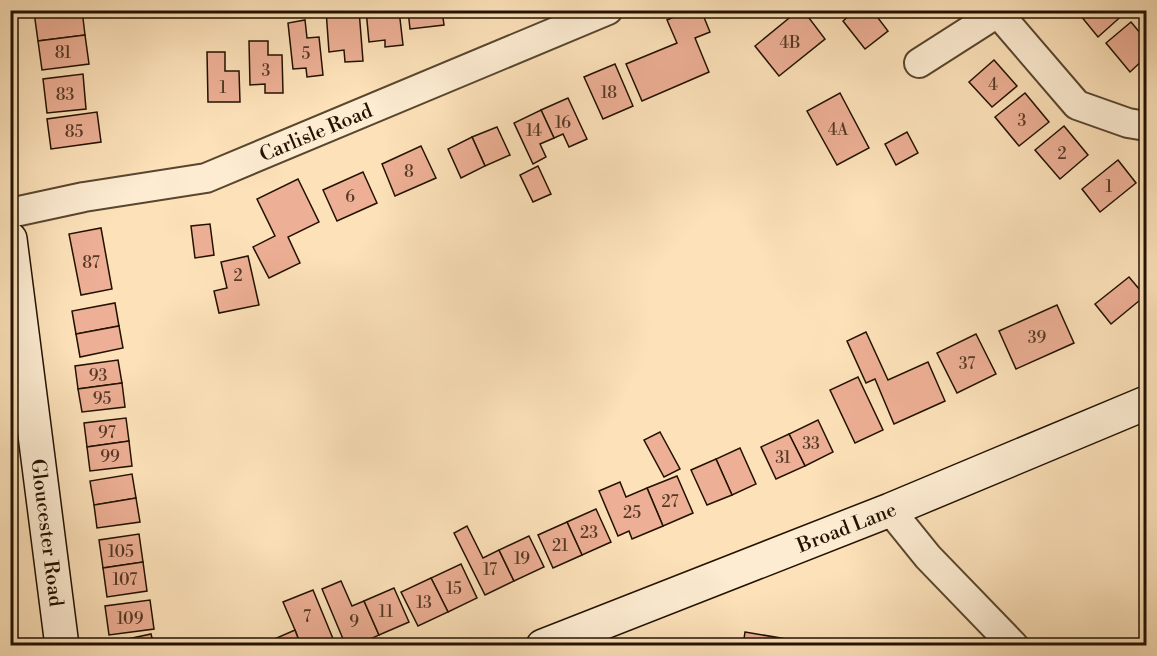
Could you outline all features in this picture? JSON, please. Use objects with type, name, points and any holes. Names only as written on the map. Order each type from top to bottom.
[{"type":"street","name":"Carlisle Road","points":[[10,213],[84,197],[206,178],[608,10]]},
{"type":"street","points":[[919,63],[1000,12],[1077,105],[1128,123],[1146,126]]},
{"type":"street","name":"Gloucester Road","points":[[10,239],[62,645]]},
{"type":"street","name":"Broad Lane","points":[[543,645],[890,510],[1146,403]]},
{"type":"street","points":[[890,510],[928,557],[1014,645]]},
{"type":"building","points":[[82,10],[85,35],[38,41],[34,12]]},
{"type":"building","points":[[326,10],[359,10],[363,61],[345,62],[344,50],[329,52]]},
{"type":"building","points":[[366,10],[399,10],[403,45],[385,47],[385,40],[369,42]]},
{"type":"building","points":[[408,10],[442,10],[444,25],[410,29]]},
{"type":"building","points":[[689,10],[701,10],[710,32],[695,38],[709,72],[642,101],[626,64],[677,43],[667,20]]},
{"type":"building","points":[[799,10],[803,10],[825,39],[779,76],[755,46]]},
{"type":"building","points":[[856,10],[872,10],[888,31],[865,49],[843,21]]},
{"type":"building","points":[[1076,10],[1124,10],[1126,12],[1098,37]]},
{"type":"building","points":[[305,20],[307,38],[319,37],[323,75],[307,77],[306,68],[293,69],[288,23]]},
{"type":"building","points":[[1131,22],[1146,40],[1146,57],[1130,72],[1106,43]]},
{"type":"building","points":[[85,35],[89,64],[42,70],[38,41]]},
{"type":"building","points":[[249,41],[268,41],[268,55],[282,55],[283,93],[265,93],[265,84],[250,85]]},
{"type":"building","points":[[207,52],[225,52],[225,71],[239,71],[240,102],[208,102]]},
{"type":"building","points":[[994,60],[1017,86],[992,107],[969,82]]},
{"type":"building","points":[[615,64],[633,106],[603,119],[584,77]]},
{"type":"building","points":[[83,74],[86,109],[47,113],[43,79]]},
{"type":"building","points":[[840,93],[869,148],[837,165],[807,111]]},
{"type":"building","points":[[1025,93],[1049,122],[1019,146],[995,117]]},
{"type":"building","points":[[568,98],[587,139],[569,147],[563,134],[554,138],[541,110]]},
{"type":"building","points":[[541,110],[554,138],[540,144],[546,157],[533,164],[514,123]]},
{"type":"building","points":[[97,112],[101,142],[51,149],[47,119]]},
{"type":"building","points":[[1064,126],[1088,155],[1060,179],[1035,150]]},
{"type":"building","points":[[497,127],[510,155],[485,166],[472,137]]},
{"type":"building","points":[[907,132],[918,153],[896,165],[885,144]]},
{"type":"building","points":[[472,137],[485,166],[461,178],[448,149]]},
{"type":"building","points":[[421,146],[436,178],[395,196],[382,164]]},
{"type":"building","points":[[1118,160],[1136,183],[1100,212],[1082,189]]},
{"type":"building","points":[[538,166],[551,194],[533,202],[520,175]]},
{"type":"building","points":[[363,172],[377,203],[337,221],[323,190]]},
{"type":"building","points":[[298,179],[319,222],[288,237],[300,263],[269,278],[253,247],[275,236],[257,199]]},
{"type":"building","points":[[210,224],[214,255],[195,258],[191,226]]},
{"type":"building","points":[[101,228],[112,289],[81,295],[69,234]]},
{"type":"building","points":[[248,256],[259,305],[219,313],[214,291],[227,288],[221,262]]},
{"type":"building","points":[[1129,277],[1145,296],[1111,324],[1095,304]]},
{"type":"building","points":[[115,303],[119,326],[76,334],[72,311]]},
{"type":"building","points":[[1057,305],[1074,343],[1016,369],[999,331]]},
{"type":"building","points":[[119,326],[123,348],[80,357],[76,334]]},
{"type":"building","points":[[866,332],[888,380],[928,362],[945,401],[894,424],[875,379],[866,383],[847,341]]},
{"type":"building","points":[[976,334],[996,374],[957,393],[937,353]]},
{"type":"building","points":[[118,360],[122,383],[78,389],[75,366]]},
{"type":"building","points":[[858,377],[883,430],[855,443],[830,390]]},
{"type":"building","points":[[122,383],[125,407],[82,412],[78,389]]},
{"type":"building","points":[[126,418],[129,441],[87,447],[84,423]]},
{"type":"building","points":[[818,420],[833,452],[805,466],[789,434]]},
{"type":"building","points":[[660,432],[680,469],[664,477],[644,440]]},
{"type":"building","points":[[789,434],[805,466],[776,479],[761,447]]},
{"type":"building","points":[[129,441],[132,466],[90,471],[87,447]]},
{"type":"building","points":[[740,448],[756,484],[732,495],[716,459]]},
{"type":"building","points":[[716,459],[732,495],[707,505],[691,470]]},
{"type":"building","points":[[132,474],[136,498],[94,505],[90,481]]},
{"type":"building","points":[[677,476],[693,513],[663,526],[647,488]]},
{"type":"building","points":[[620,482],[626,497],[647,488],[663,526],[632,539],[629,531],[618,536],[599,491]]},
{"type":"building","points":[[136,498],[140,522],[97,528],[94,505]]},
{"type":"building","points":[[596,509],[611,542],[582,555],[567,522]]},
{"type":"building","points":[[567,522],[582,555],[553,568],[538,535]]},
{"type":"building","points":[[467,526],[483,558],[499,550],[514,581],[485,595],[454,533]]},
{"type":"building","points":[[139,534],[143,562],[103,568],[99,540]]},
{"type":"building","points":[[529,536],[544,567],[514,581],[499,550]]},
{"type":"building","points":[[143,562],[147,591],[107,597],[103,568]]},
{"type":"building","points":[[461,564],[477,598],[448,612],[431,578]]},
{"type":"building","points":[[431,578],[448,612],[418,626],[401,592]]},
{"type":"building","points":[[341,581],[352,606],[364,601],[379,635],[356,646],[346,646],[322,589]]},
{"type":"building","points":[[394,588],[409,622],[379,635],[364,601]]},
{"type":"building","points":[[313,590],[336,646],[301,646],[283,602]]},
{"type":"building","points":[[150,600],[154,629],[109,635],[105,606]]},
{"type":"building","points":[[295,630],[301,646],[267,646],[265,643]]},
{"type":"building","points":[[745,632],[828,646],[743,646]]},
{"type":"building","points":[[151,634],[154,646],[110,646],[109,643]]}]
